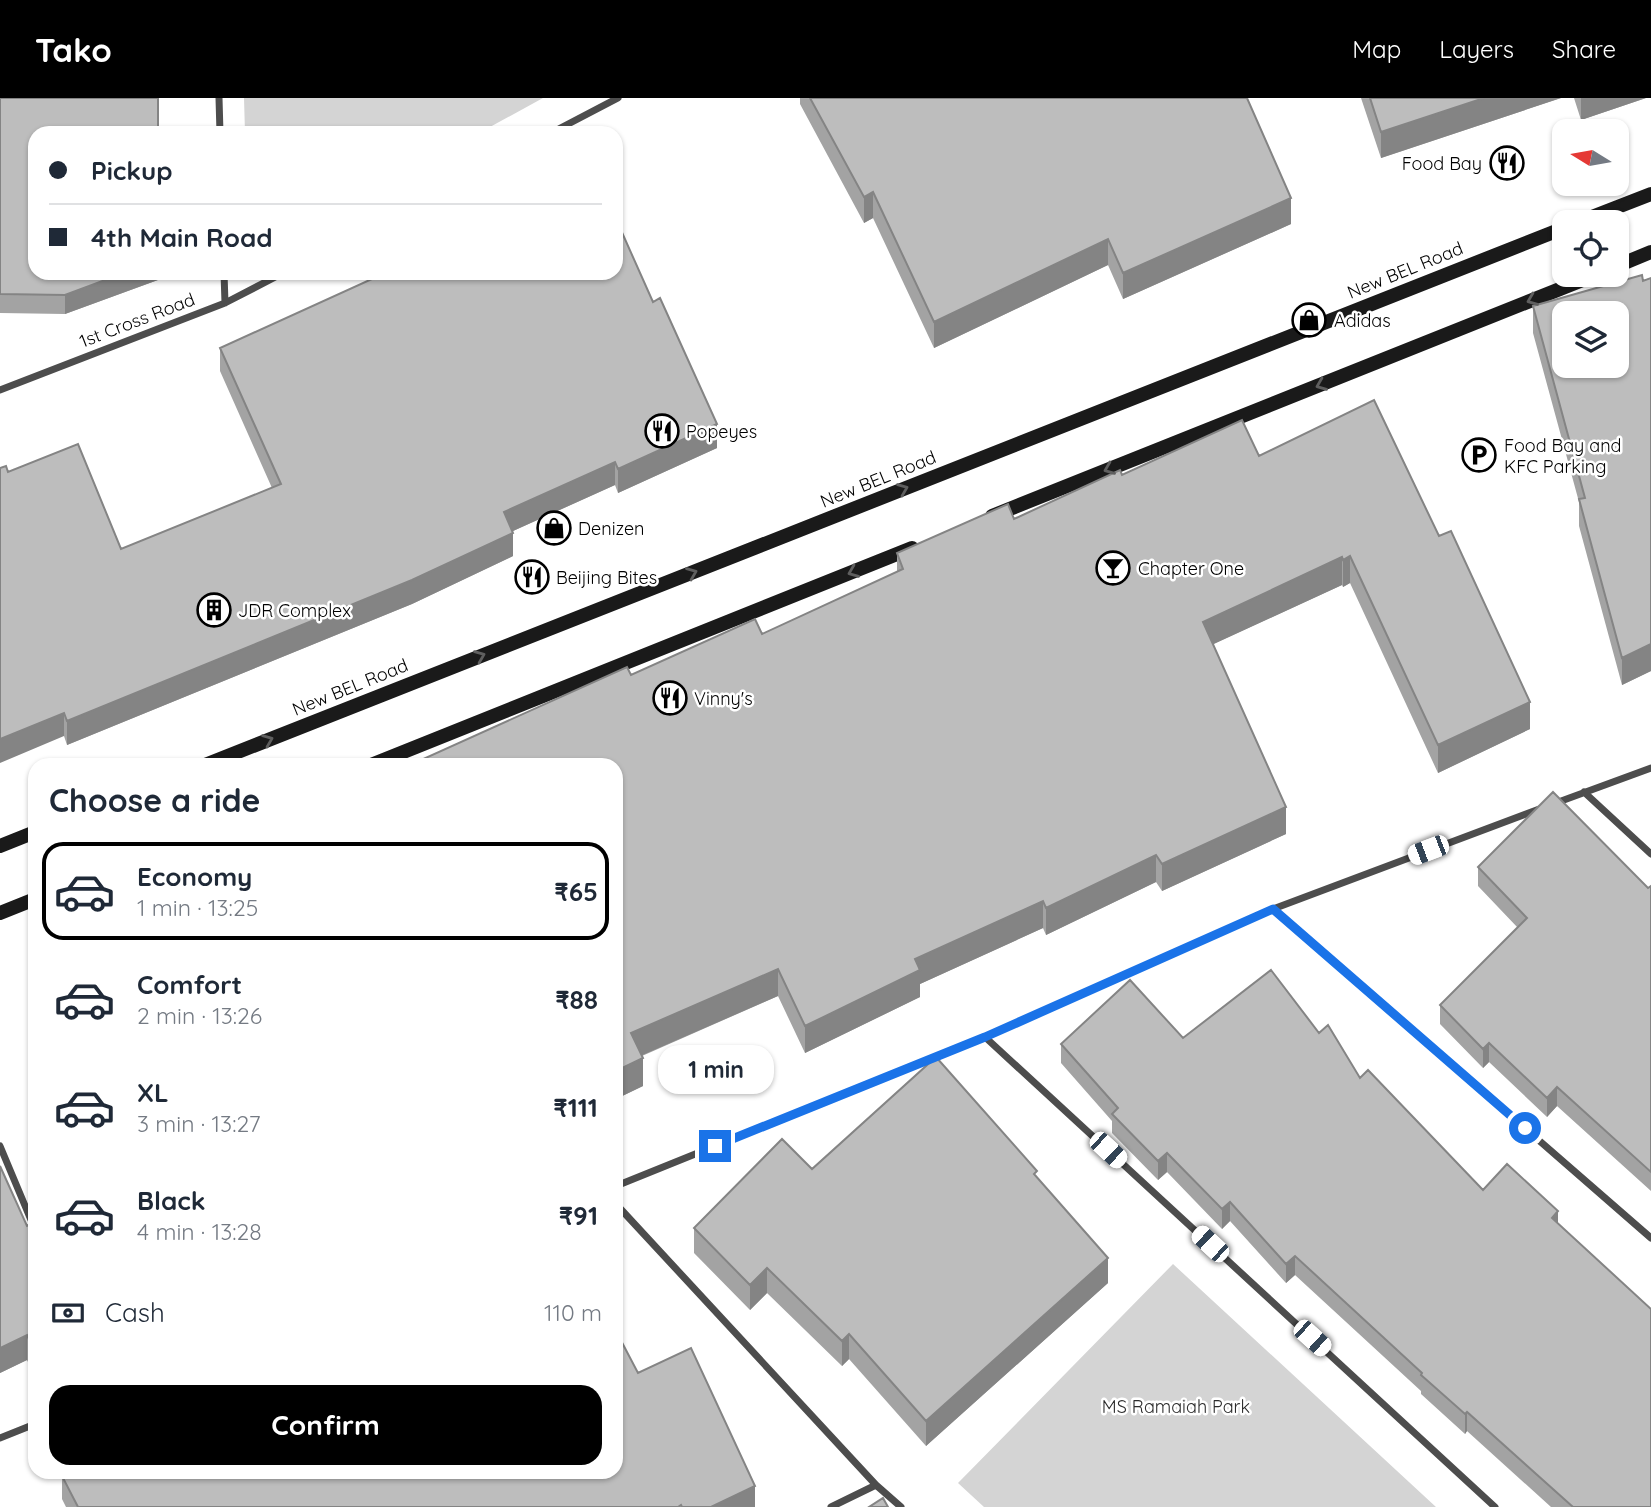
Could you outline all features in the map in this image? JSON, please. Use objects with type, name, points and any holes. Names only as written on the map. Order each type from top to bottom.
[{"type":"main road","points":[[1610,210],[1651,194]]},
{"type":"main road","name":"New BEL Road","points":[[223,758],[1552,233]]},
{"type":"main road","points":[[1629,261],[1651,253]]},
{"type":"main road","points":[[977,522],[1565,287]]},
{"type":"main road","points":[[388,758],[926,543]]},
{"type":"main road","points":[[0,846],[28,835]]},
{"type":"main road","points":[[0,913],[28,902]]},
{"type":"street","points":[[219,98],[220,126]]},
{"type":"street","points":[[564,126],[618,98]]},
{"type":"street","points":[[224,280],[225,303]]},
{"type":"street","name":"1st Cross Road","points":[[0,390],[225,303],[269,280]]},
{"type":"street","points":[[623,1182],[985,1037],[1273,909],[1651,768]]},
{"type":"street","points":[[1584,792],[1651,854]]},
{"type":"street","points":[[1273,909],[1651,1238]]},
{"type":"street","points":[[985,1037],[1495,1507]]},
{"type":"street","points":[[0,1146],[28,1213]]},
{"type":"street","points":[[623,1212],[876,1485],[901,1507]]},
{"type":"street","points":[[0,1438],[28,1427]]},
{"type":"street","points":[[831,1507],[876,1485]]},
{"type":"green space","points":[[244,98],[543,98],[492,126],[245,126]]},
{"type":"green space","name":"MS Ramaiah Park","points":[[1173,1264],[1436,1507],[984,1507],[958,1483]]},
{"type":"building","points":[[0,98],[158,98],[158,126],[28,126],[28,280],[105,280],[65,295],[0,294]]},
{"type":"building","points":[[810,98],[1247,98],[1291,198],[1123,273],[1108,239],[934,322],[873,192],[864,197]]},
{"type":"building","points":[[1370,98],[1484,98],[1381,132]]},
{"type":"building","points":[[623,235],[653,302],[660,298],[717,424],[618,469],[615,462],[504,512],[513,533],[412,580],[67,721],[64,713],[0,739],[0,468],[6,466],[8,472],[78,444],[121,549],[281,484],[220,348],[370,280],[623,280]]},
{"type":"building","points":[[1642,275],[1643,281],[1651,278],[1651,644],[1622,658],[1579,499],[1585,498],[1552,378],[1629,378],[1629,301],[1552,301],[1552,376],[1533,306],[1600,287],[1629,287],[1629,279]]},
{"type":"building","points":[[1374,400],[1439,536],[1451,531],[1530,702],[1438,745],[1350,556],[1343,560],[1342,557],[1203,622],[1286,807],[1162,864],[1156,855],[1046,908],[1043,901],[915,959],[920,970],[805,1026],[778,969],[631,1033],[643,1058],[623,1068],[623,758],[426,758],[627,667],[631,675],[755,619],[762,634],[903,569],[897,553],[1008,504],[1014,519],[1120,470],[1122,475],[1242,420],[1259,456]]},
{"type":"building","points":[[1553,792],[1648,888],[1651,886],[1651,1172],[1557,1087],[1547,1098],[1489,1043],[1483,1049],[1440,1005],[1527,918],[1478,867]]},
{"type":"building","points":[[1271,970],[1319,1033],[1328,1025],[1360,1078],[1368,1070],[1483,1190],[1507,1164],[1558,1211],[1552,1218],[1651,1309],[1651,1507],[1573,1507],[1467,1412],[1465,1414],[1421,1375],[1422,1373],[1295,1256],[1286,1264],[1230,1202],[1222,1209],[1167,1153],[1158,1161],[1112,1114],[1118,1108],[1061,1044],[1130,980],[1183,1038]]},
{"type":"building","points":[[936,1057],[1037,1171],[1034,1174],[1108,1258],[926,1421],[849,1334],[842,1341],[767,1268],[750,1285],[694,1228],[782,1139],[812,1169]]},
{"type":"building","points":[[0,1166],[28,1226],[28,1337],[27,1335],[0,1348]]},
{"type":"building","points":[[623,1344],[638,1373],[691,1348],[755,1486],[711,1507],[78,1507],[64,1479],[623,1479]]},
{"type":"building","points":[[883,1498],[888,1507],[869,1507]]},
{"type":"place","name":"Food Bay","points":[[1507,163]]},
{"type":"place","name":"Adidas","points":[[1309,320]]},
{"type":"place","name":"Popeyes","points":[[662,431]]},
{"type":"place","name":"Food Bay and KFC Parking","points":[[1479,455]]},
{"type":"place","name":"Denizen","points":[[554,528]]},
{"type":"place","name":"Chapter One","points":[[1113,568]]},
{"type":"place","name":"Beijing Bites","points":[[532,577]]},
{"type":"place","name":"JDR Complex","points":[[214,610]]},
{"type":"place","name":"Vinny's","points":[[670,698]]},
{"type":"route","points":[[715,1146],[985,1037],[1273,909],[1525,1128]]}]
